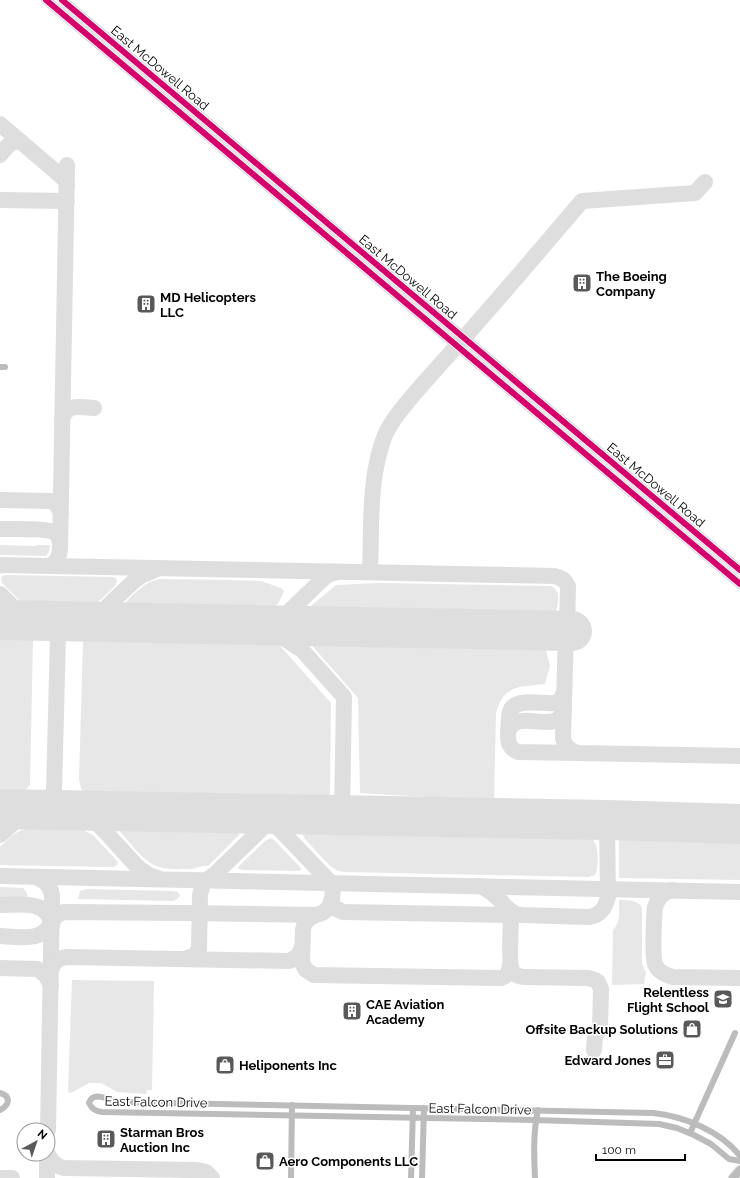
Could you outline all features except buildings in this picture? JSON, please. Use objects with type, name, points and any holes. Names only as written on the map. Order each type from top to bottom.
[{"type":"main road","name":"East McDowell Road","points":[[46,0],[740,584]]},
{"type":"main road","name":"East McDowell Road","points":[[62,0],[740,570]]},
{"type":"main road","points":[[152,89],[159,81]]},
{"type":"main road","points":[[733,1178],[740,1170]]},
{"type":"street","points":[[690,1133],[736,1033]]},
{"type":"street","points":[[0,1093],[4,1095],[8,1103],[0,1110]]},
{"type":"street","name":"East Falcon Drive","points":[[740,1156],[719,1137],[694,1124],[672,1116],[653,1113],[118,1102],[102,1096],[93,1098],[89,1103],[95,1110],[102,1112],[536,1120],[659,1124],[690,1133],[710,1144],[729,1159],[740,1161]]},
{"type":"street","points":[[291,1178],[292,1105]]},
{"type":"street","points":[[411,1178],[413,1108]]},
{"type":"street","points":[[422,1178],[424,1108]]},
{"type":"street","points":[[535,1178],[534,1165],[536,1120],[538,1110]]},
{"type":"shaded area","points":[[0,545],[50,545],[49,552],[46,556],[0,555]]},
{"type":"shaded area","points":[[6,575],[113,577],[116,578],[117,581],[115,586],[93,607],[27,605],[23,604],[2,583],[1,577]]},
{"type":"shaded area","points":[[159,579],[261,581],[281,588],[284,591],[279,602],[271,611],[129,608],[125,606],[124,604],[141,588],[149,582]]},
{"type":"shaded area","points":[[378,583],[551,586],[558,594],[558,602],[555,613],[549,616],[305,611],[336,585]]},
{"type":"shaded area","points":[[0,634],[25,634],[33,640],[30,785],[20,792],[0,791]]},
{"type":"shaded area","points":[[87,637],[177,639],[274,639],[331,703],[330,795],[88,794],[81,789],[79,779],[83,642]]},
{"type":"shaded area","points":[[308,641],[527,644],[546,650],[550,666],[545,684],[514,689],[508,692],[499,704],[496,713],[494,801],[360,793],[358,698]]},
{"type":"shaded area","points":[[36,827],[74,828],[85,831],[93,835],[118,863],[114,867],[0,865],[0,847],[20,831]]},
{"type":"shaded area","points":[[124,829],[237,831],[239,835],[208,866],[192,869],[170,869],[154,865],[144,858],[120,832]]},
{"type":"shaded area","points":[[302,833],[589,838],[595,843],[598,857],[597,867],[595,875],[588,877],[345,872],[338,871],[330,866],[304,838]]},
{"type":"shaded area","points":[[271,838],[302,869],[299,871],[238,869],[239,866],[265,841]]},
{"type":"shaded area","points":[[619,840],[740,841],[740,880],[619,878]]},
{"type":"shaded area","points":[[0,887],[23,888],[27,893],[27,898],[0,898]]},
{"type":"shaded area","points":[[87,889],[173,891],[178,892],[180,896],[173,901],[78,899],[80,891]]},
{"type":"shaded area","points":[[619,900],[636,902],[642,908],[642,962],[646,972],[644,984],[612,985],[613,930],[616,927],[618,920]]},
{"type":"shaded area","points":[[72,980],[154,981],[152,1090],[147,1090],[146,1094],[117,1092],[101,1083],[89,1083],[71,1093],[68,1092]]},
{"type":"taxiway","points":[[0,124],[62,177],[66,181],[67,187]]},
{"type":"taxiway","points":[[0,155],[12,143],[17,141],[21,142]]},
{"type":"taxiway","points":[[50,566],[57,559],[60,549],[67,165]]},
{"type":"taxiway","points":[[370,572],[373,485],[380,451],[390,425],[415,393],[582,201],[695,193],[705,182]]},
{"type":"taxiway","points":[[0,200],[67,201]]},
{"type":"taxiway","points":[[62,419],[67,410],[71,408],[94,408]]},
{"type":"taxiway","points":[[0,500],[51,501],[56,504],[61,512]]},
{"type":"taxiway","points":[[0,529],[28,529],[54,532],[57,535],[60,546]]},
{"type":"taxiway","points":[[0,565],[554,576],[562,579],[568,586],[567,631]]},
{"type":"taxiway","points":[[91,622],[134,581],[155,570]]},
{"type":"taxiway","points":[[264,625],[279,621],[325,577],[337,572]]},
{"type":"taxiway","points":[[0,594],[20,614],[30,620]]},
{"type":"taxiway","points":[[40,621],[51,626],[58,636]]},
{"type":"taxiway","points":[[0,835],[28,810],[46,805],[52,799],[54,791],[58,636],[67,626],[79,621]]},
{"type":"taxiway","points":[[264,625],[302,650],[344,697],[342,815]]},
{"type":"taxiway","points":[[566,631],[563,738],[565,744],[570,750],[578,753],[740,756]]},
{"type":"taxiway","points":[[564,692],[561,699],[556,703],[530,702],[517,704],[513,707],[509,717],[509,743],[511,747],[518,752],[578,753]]},
{"type":"taxiway","points":[[508,732],[512,725],[519,721],[553,721],[560,718],[564,710]]},
{"type":"taxiway","points":[[54,791],[61,804],[81,810],[92,818],[140,869],[149,875],[158,878]]},
{"type":"taxiway","points":[[52,925],[56,916],[65,912],[320,914],[328,908],[332,899],[331,883],[265,814]]},
{"type":"taxiway","points":[[184,959],[194,956],[199,949],[200,895],[203,883],[215,874],[277,814]]},
{"type":"taxiway","points":[[507,908],[515,914],[521,915],[589,917],[597,915],[604,908],[608,897],[607,820]]},
{"type":"taxiway","points":[[0,876],[740,892]]},
{"type":"taxiway","points":[[34,877],[41,879],[46,883],[50,888],[52,895],[48,1122]]},
{"type":"taxiway","points":[[479,886],[503,903],[510,913],[511,968],[515,974],[523,977],[588,978],[598,982],[601,989],[600,1027],[595,1037],[594,1050]]},
{"type":"taxiway","points":[[672,890],[661,896],[655,907],[654,959],[658,969],[673,977],[740,978]]},
{"type":"taxiway","points":[[331,901],[335,908],[343,912],[511,915]]},
{"type":"taxiway","points":[[0,905],[24,904],[39,907],[45,911],[52,925]]},
{"type":"taxiway","points":[[315,915],[304,925],[302,963],[306,970],[314,975],[501,978],[508,973],[510,965]]},
{"type":"taxiway","points":[[0,936],[32,937],[39,935],[45,932],[52,918]]},
{"type":"taxiway","points":[[51,970],[57,960],[67,957],[289,961],[298,956],[302,947]]},
{"type":"taxiway","points":[[0,968],[37,969],[46,976],[51,986]]},
{"type":"taxiway","points":[[47,1162],[47,1178]]},
{"type":"taxiway","points":[[53,1162],[64,1168],[197,1170],[206,1172],[212,1178]]},
{"type":"taxiway","points":[[0,1178],[12,1178]]},
{"type":"runway","points":[[0,620],[572,631]]},
{"type":"runway","points":[[0,809],[607,820],[740,824]]},
{"type":"cycle path","points":[[46,0],[740,584]]},
{"type":"cycle path","points":[[62,0],[740,570]]},
{"type":"place","name":"The Boeing Company","points":[[582,283]]},
{"type":"place","name":"MD Helicopters LLC","points":[[146,304]]},
{"type":"place","name":"Relentless Flight School","points":[[723,999]]},
{"type":"place","name":"CAE Aviation Academy","points":[[352,1011]]},
{"type":"place","name":"Offsite Backup Solutions","points":[[692,1029]]},
{"type":"place","name":"Edward Jones","points":[[665,1060]]},
{"type":"place","name":"Heliponents Inc","points":[[225,1065]]},
{"type":"place","name":"Starman Bros Auction Inc","points":[[106,1139]]},
{"type":"place","name":"Aero Components LLC","points":[[265,1161]]}]
